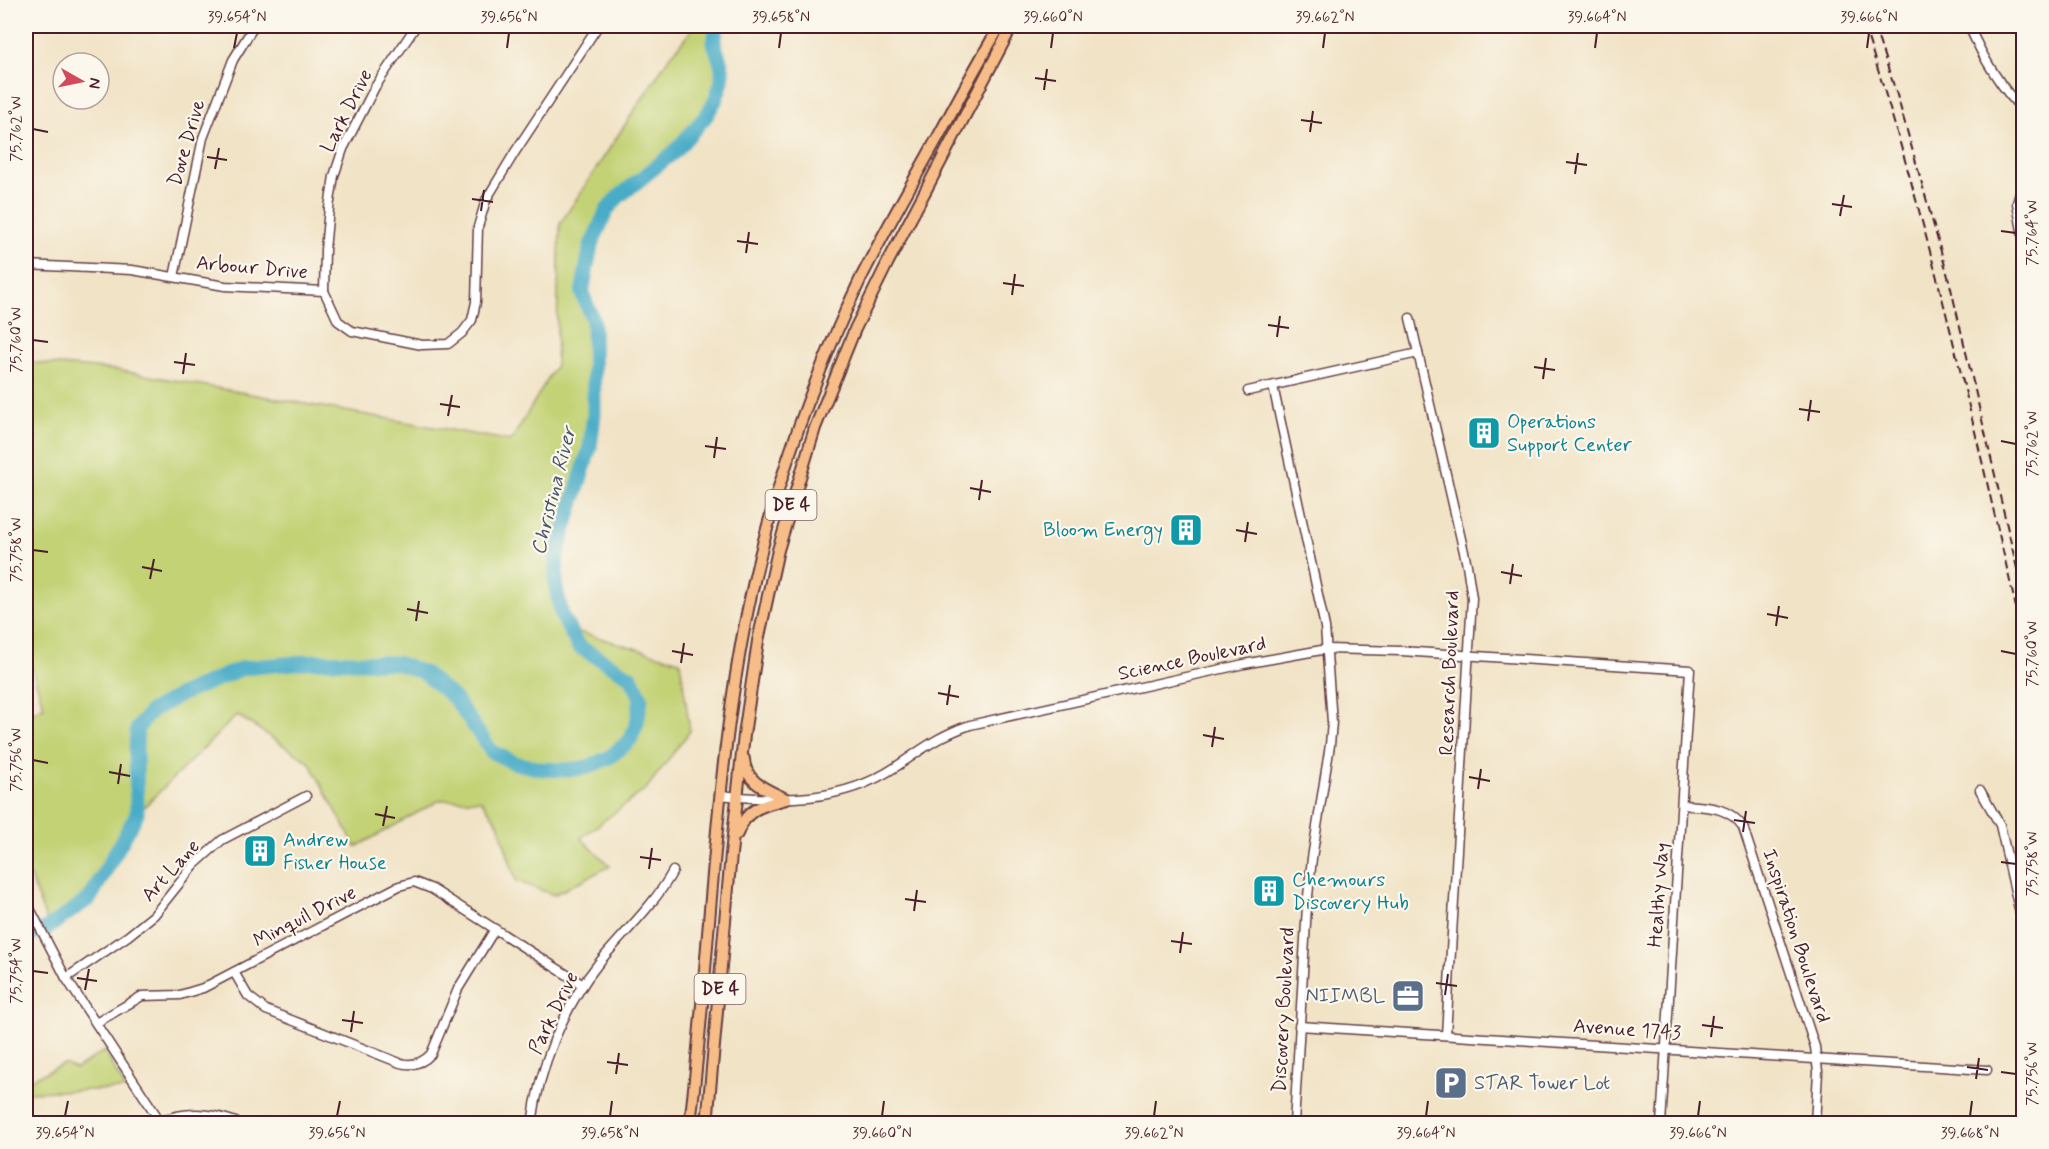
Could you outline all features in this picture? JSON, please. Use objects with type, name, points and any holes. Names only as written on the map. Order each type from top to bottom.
[{"type":"main road","name":"DE 4","points":[[690,1124],[732,701],[749,604],[770,520],[802,421],[861,279],[1000,26]]},
{"type":"main road","name":"DE 4","points":[[707,1124],[744,735],[758,641],[770,582],[820,415],[839,366],[876,286],[1011,26]]},
{"type":"main road","points":[[744,735],[744,768],[750,778],[786,799]]},
{"type":"main road","points":[[731,854],[740,826],[750,811],[786,799]]},
{"type":"street","name":"Dove Drive","points":[[174,277],[203,138],[233,60],[254,26]]},
{"type":"street","name":"Lark Drive","points":[[324,291],[329,208],[334,176],[343,149],[375,87],[416,26]]},
{"type":"street","name":"Arbour Drive","points":[[26,265],[132,270],[225,286],[324,291],[338,321],[352,331],[422,345],[447,344],[462,333],[472,320],[476,302],[478,227],[486,200],[521,142],[598,26]]},
{"type":"street","points":[[1969,26],[1993,75],[2024,111]]},
{"type":"street","points":[[2024,180],[2017,203],[2024,243]]},
{"type":"street","name":"Research Boulevard","points":[[1410,318],[1469,579],[1472,615],[1446,1035]]},
{"type":"street","points":[[1248,391],[1418,353]]},
{"type":"street","name":"Discovery Boulevard","points":[[1273,386],[1325,627],[1331,699],[1330,745],[1309,882],[1294,1124]]},
{"type":"street","name":"Science Boulevard","points":[[721,795],[786,799],[821,796],[856,788],[894,768],[933,740],[970,725],[1244,664],[1327,649],[1690,670]]},
{"type":"street","name":"Healthy Way","points":[[1661,1124],[1690,670]]},
{"type":"street","points":[[1980,790],[2000,825],[2024,931]]},
{"type":"street","name":"Art Lane","points":[[66,978],[128,936],[154,915],[194,865],[222,840],[306,796]]},
{"type":"street","name":"Inspiration Boulevard","points":[[1682,805],[1727,811],[1743,827],[1818,1059],[1815,1124]]},
{"type":"street","name":"Park Drive","points":[[532,1124],[539,1087],[549,1055],[567,1012],[598,964],[659,893],[673,872]]},
{"type":"street","name":"Minquil Drive","points":[[96,1023],[142,996],[187,994],[203,988],[406,883],[414,882],[426,885],[583,985]]},
{"type":"street","points":[[26,901],[66,978],[161,1122],[183,1114],[207,1113],[241,1124]]},
{"type":"street","points":[[234,972],[248,996],[266,1010],[400,1063],[411,1065],[422,1062],[431,1054],[458,989],[495,929]]},
{"type":"street","name":"Avenue 1743","points":[[1299,1026],[1987,1070]]},
{"type":"green space","points":[[695,26],[717,26],[714,43],[722,67],[722,81],[715,101],[706,116],[674,152],[617,198],[607,210],[591,245],[582,293],[593,320],[594,414],[590,447],[556,557],[555,572],[559,602],[568,629],[680,661],[690,731],[646,789],[581,838],[610,866],[554,895],[516,881],[498,823],[481,800],[440,800],[356,847],[309,762],[237,715],[137,814],[90,898],[49,927],[26,867],[26,714],[44,707],[26,651],[26,362],[117,370],[511,441],[556,365],[560,224],[668,59]]},
{"type":"green space","points":[[104,1051],[126,1089],[26,1092],[26,1081],[64,1064],[76,1069]]},
{"type":"waterway","name":"Christina River","points":[[26,936],[49,927],[90,898],[137,814],[137,729],[151,711],[182,694],[243,668],[316,661],[397,663],[424,673],[454,698],[492,752],[515,763],[542,769],[567,770],[588,767],[610,757],[630,740],[637,723],[641,698],[631,677],[578,646],[562,616],[556,588],[556,557],[590,447],[594,414],[593,320],[582,293],[591,245],[607,210],[617,198],[674,152],[706,116],[715,101],[722,81],[722,67],[714,43],[717,26]]},
{"type":"railway","points":[[1864,26],[1931,255],[1970,409],[2024,642]]},
{"type":"railway","points":[[1874,26],[1897,95],[1949,280],[2024,598]]},
{"type":"place","name":"Operations Support Center","points":[[1484,433]]},
{"type":"place","name":"Bloom Energy","points":[[1186,530]]},
{"type":"place","name":"Andrew Fisher House","points":[[260,851]]},
{"type":"place","name":"Chemours Discovery Hub","points":[[1269,891]]},
{"type":"place","name":"NIIMBL","points":[[1408,996]]},
{"type":"place","name":"STAR Tower Lot","points":[[1451,1083]]}]
